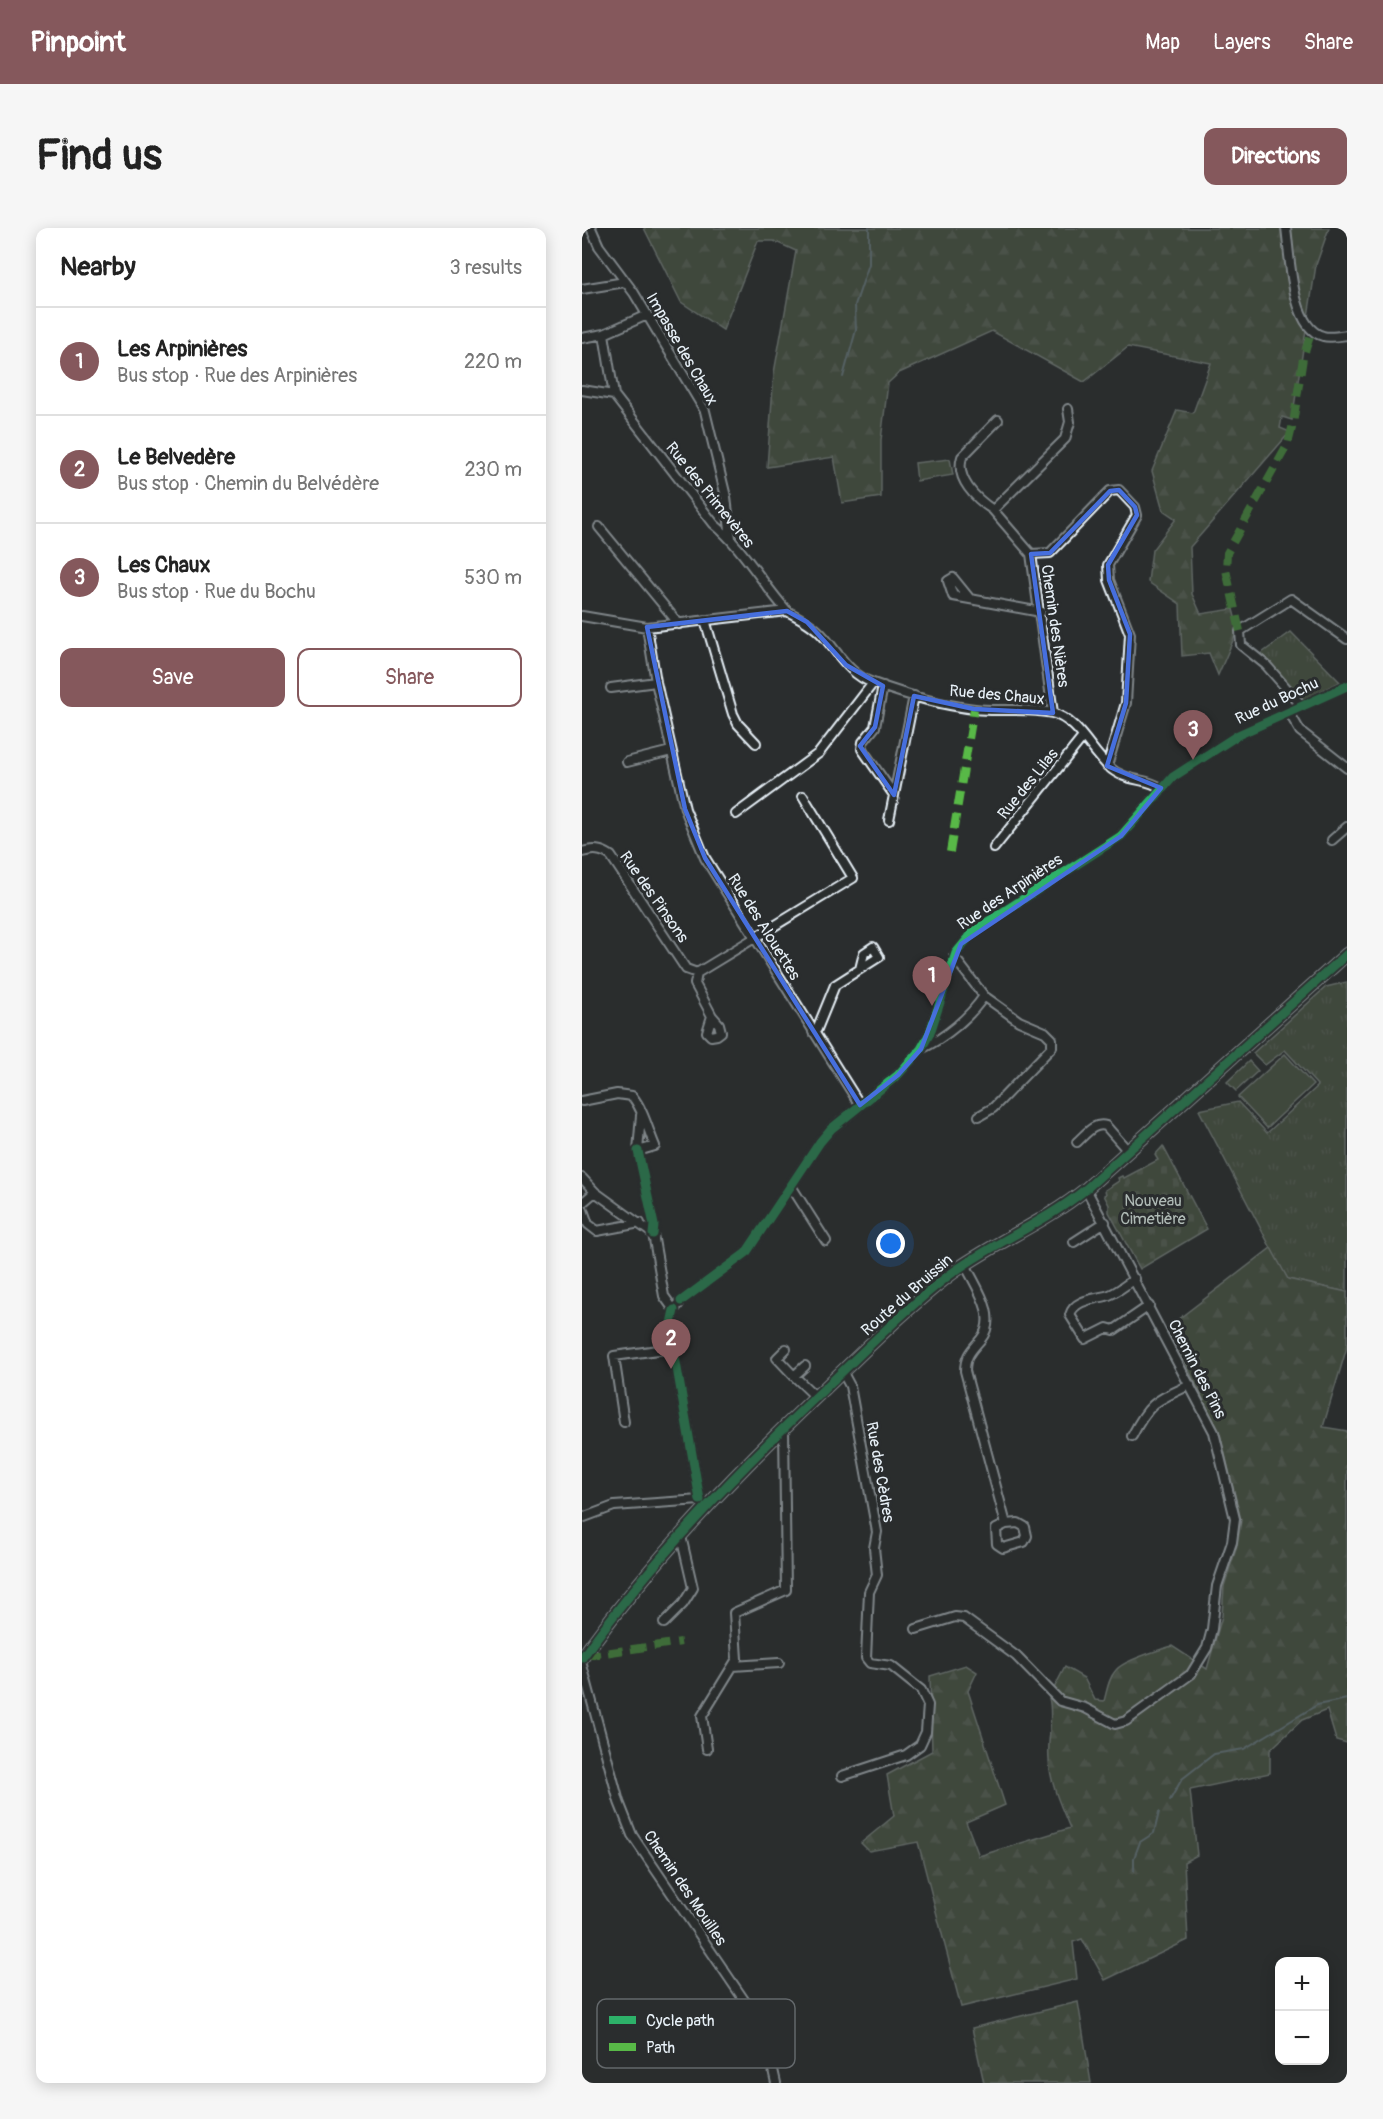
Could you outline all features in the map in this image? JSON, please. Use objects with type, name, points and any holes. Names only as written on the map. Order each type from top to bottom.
[{"type":"street","name":"Impasse des Chaux","points":[[591,228],[599,246],[625,282],[705,411],[726,497],[731,538]]},
{"type":"street","points":[[1286,228],[1296,299],[1306,324],[1323,336],[1347,336]]},
{"type":"street","name":"Impasse des Chaux","points":[[582,289],[625,282]]},
{"type":"street","points":[[582,338],[604,334],[646,315]]},
{"type":"street","name":"Rue des Primevères","points":[[604,334],[614,395],[714,524],[731,538],[767,589],[787,611]]},
{"type":"street","points":[[582,390],[614,395]]},
{"type":"street","points":[[993,510],[1065,439],[1070,422],[1068,409]]},
{"type":"street","name":"Chemin des Nières","points":[[998,420],[962,457],[960,463],[964,483],[993,510],[1031,554],[1041,612],[1053,713]]},
{"type":"street","points":[[1031,554],[1050,553],[1110,491],[1119,490],[1136,507],[1137,515],[1107,565],[1109,580],[1130,634],[1126,704],[1107,766]]},
{"type":"street","points":[[599,527],[679,624]]},
{"type":"street","points":[[970,599],[1041,612]]},
{"type":"street","points":[[1302,706],[1266,665],[1241,645],[1240,631],[1292,599],[1347,639]]},
{"type":"street","points":[[582,616],[647,627],[787,611]]},
{"type":"street","name":"Rue des Chaux","points":[[787,611],[807,622],[823,636],[846,665],[873,683],[914,696],[974,709],[1053,713],[1072,725],[1107,766],[1136,782],[1155,783],[1161,788]]},
{"type":"street","points":[[705,620],[733,714],[738,724],[756,743]]},
{"type":"street","name":"Rue des Alouettes","points":[[647,627],[656,682],[685,809],[705,858],[860,1105]]},
{"type":"street","points":[[611,688],[656,682]]},
{"type":"street","points":[[736,814],[819,753],[873,683]]},
{"type":"street","points":[[883,686],[875,727],[863,742],[862,749],[894,795]]},
{"type":"street","name":"Rue du Bochu","points":[[1161,788],[1170,779],[1238,735],[1347,686]]},
{"type":"street","points":[[889,820],[914,696]]},
{"type":"street","points":[[1288,712],[1300,731],[1347,768]]},
{"type":"street","name":"Rue des Lilas","points":[[994,848],[1083,737]]},
{"type":"street","points":[[627,762],[671,751]]},
{"type":"street","name":"Rue des Arpinières","points":[[674,1310],[681,1301],[746,1253],[820,1142],[860,1105],[898,1075],[921,1049],[930,1033],[954,957],[961,944],[975,930],[1121,836],[1161,788]]},
{"type":"street","points":[[712,1016],[695,984],[697,973],[853,878],[803,796]]},
{"type":"street","points":[[1332,840],[1347,827]]},
{"type":"street","name":"Rue des Pinsons","points":[[582,852],[595,849],[611,856],[686,969],[697,973]]},
{"type":"street","name":"Route du Bruissin","points":[[582,1658],[622,1603],[681,1536],[704,1504],[842,1371],[936,1286],[965,1264],[1045,1220],[1086,1189],[1347,954]]},
{"type":"street","points":[[954,957],[984,996],[1019,1021],[1045,1032],[1052,1040],[1052,1047],[993,1108],[979,1116]]},
{"type":"street","points":[[813,1032],[817,1029],[835,985],[860,969]]},
{"type":"street","name":"Rue des Arpinières","points":[[921,1049],[934,1043],[951,1029],[976,1007],[984,996]]},
{"type":"street","points":[[582,1101],[627,1094],[634,1099],[641,1114]]},
{"type":"street","points":[[1077,1142],[1095,1125],[1101,1124],[1106,1126],[1128,1151]]},
{"type":"street","points":[[582,1178],[595,1192],[653,1234],[664,1296],[674,1310],[670,1328],[673,1348],[704,1504],[615,1506],[582,1518]]},
{"type":"street","points":[[791,1186],[826,1241]]},
{"type":"street","name":"Chemin des Pins","points":[[916,1629],[955,1617],[964,1618],[1016,1656],[1060,1701],[1085,1708],[1115,1724],[1130,1718],[1182,1684],[1200,1662],[1212,1629],[1217,1586],[1232,1542],[1235,1519],[1214,1432],[1086,1189]]},
{"type":"street","points":[[595,1192],[582,1205],[588,1224],[597,1231],[640,1223]]},
{"type":"street","points":[[1074,1242],[1105,1222]]},
{"type":"street","points":[[965,1264],[988,1313],[988,1323],[983,1337],[965,1360],[965,1371],[1006,1524]]},
{"type":"street","points":[[1135,1279],[1107,1296],[1093,1296],[1072,1310],[1070,1315],[1085,1339],[1107,1328],[1114,1330],[1149,1306]]},
{"type":"street","points":[[624,1422],[614,1356],[673,1348]]},
{"type":"street","points":[[786,1349],[777,1358],[816,1397]]},
{"type":"street","points":[[794,1376],[805,1366]]},
{"type":"street","name":"Rue des Cèdres","points":[[842,1371],[850,1386],[877,1532],[874,1548],[877,1575],[869,1592],[866,1658],[870,1663],[891,1666],[921,1690],[928,1705],[926,1732],[920,1745],[906,1755],[842,1776]]},
{"type":"street","points":[[1132,1436],[1145,1411],[1154,1402],[1190,1385]]},
{"type":"street","points":[[707,1749],[702,1716],[737,1659],[734,1613],[786,1590],[784,1427]]},
{"type":"street","points":[[664,1623],[683,1604],[693,1587],[681,1536]]},
{"type":"street","points":[[733,1666],[779,1664]]},
{"type":"street","name":"Chemin des Mouilles","points":[[582,1665],[619,1802],[632,1835],[743,1999]]},
{"type":"street","name":"Chemin des Mouilles","points":[[773,2068],[776,2083]]},
{"type":"highlighted area","points":[[1119,490],[1135,507],[1137,515],[1108,565],[1109,580],[1130,634],[1126,703],[1107,766],[1161,788],[1121,836],[961,944],[921,1049],[898,1075],[860,1105],[705,858],[685,809],[647,627],[787,611],[807,622],[846,665],[883,686],[875,727],[860,746],[894,795],[914,696],[974,709],[1053,713],[1031,554],[1050,553],[1110,491]]},
{"type":"green space","points":[[644,228],[1329,228],[1316,265],[1292,420],[1282,417],[1280,428],[1290,432],[1190,547],[1192,594],[1201,614],[1233,609],[1238,629],[1218,675],[1209,653],[1182,656],[1180,604],[1148,582],[1152,550],[1176,519],[1163,510],[1152,471],[1177,410],[1193,413],[1211,363],[1128,347],[1084,382],[992,331],[899,373],[888,383],[881,440],[881,497],[842,503],[834,457],[767,467],[774,373],[796,251],[774,241],[758,241],[723,330],[681,302]]},
{"type":"green space","points":[[950,459],[953,475],[917,481],[915,463]]},
{"type":"green space","points":[[1291,632],[1340,682],[1304,699],[1298,697],[1259,655]]},
{"type":"green space","points":[[1347,982],[1347,1292],[1287,1279],[1199,1110],[1238,1102],[1267,1133],[1318,1086],[1285,1050],[1265,1065],[1253,1053],[1326,987]]},
{"type":"green space","points":[[1285,1054],[1313,1085],[1267,1128],[1238,1097]]},
{"type":"green space","points":[[1249,1061],[1258,1071],[1236,1091],[1227,1082]]},
{"type":"green space","name":"Nouveau Cimetière","points":[[1163,1146],[1207,1229],[1140,1269],[1109,1212],[1109,1205],[1104,1195],[1105,1190],[1119,1181],[1118,1178],[1122,1176],[1124,1178],[1158,1160],[1155,1155]]},
{"type":"green space","points":[[1271,1248],[1288,1279],[1347,1292],[1347,1347],[1323,1427],[1347,1431],[1347,1743],[1336,1740],[1327,1710],[1302,1720],[1270,1750],[1270,1773],[1190,1790],[1197,1855],[1184,1862],[1188,1940],[1105,1980],[1082,1939],[1073,1942],[1077,1979],[961,2007],[918,1842],[869,1851],[861,1843],[894,1816],[887,1775],[932,1751],[930,1676],[966,1665],[977,1672],[968,1691],[1005,1805],[966,1822],[979,1856],[1070,1828],[1054,1786],[1049,1752],[1051,1713],[1049,1698],[1065,1667],[1084,1678],[1095,1700],[1104,1701],[1109,1681],[1120,1666],[1159,1650],[1172,1646],[1207,1669],[1222,1616],[1224,1586],[1237,1546],[1241,1520],[1220,1434],[1168,1327]]},
{"type":"green space","points":[[1078,2002],[1091,2083],[984,2083],[972,2028]]},
{"type":"waterway","points":[[843,377],[856,330],[855,305],[869,264],[869,228]]},
{"type":"waterway","points":[[1170,1800],[1182,1779],[1214,1754],[1244,1749],[1317,1705],[1347,1699]]},
{"type":"waterway","points":[[1134,1871],[1134,1858],[1140,1842],[1154,1833],[1159,1812]]},
{"type":"marked path","points":[[1240,631],[1226,570],[1227,553],[1288,444],[1303,358],[1312,330]]},
{"type":"marked path","points":[[950,852],[974,709]]},
{"type":"marked path","points":[[586,1652],[591,1655],[681,1642]]},
{"type":"cycle path","points":[[681,1301],[746,1253],[831,1129],[898,1075],[921,1049],[930,1033],[956,953],[975,930],[1121,836],[1173,777],[1238,735],[1347,686]]},
{"type":"cycle path","points":[[582,1658],[636,1587],[695,1519],[789,1423],[899,1318],[931,1289],[965,1264],[1052,1213],[1086,1189],[1347,954]]},
{"type":"cycle path","points":[[638,1151],[654,1225],[653,1234]]},
{"type":"cycle path","points":[[674,1310],[670,1328],[700,1500]]},
{"type":"place","name":"Les Chaux","points":[[1193,760]]},
{"type":"place","name":"Les Arpinières","points":[[932,1006]]},
{"type":"place","name":"Le Belvedère","points":[[671,1369]]}]
